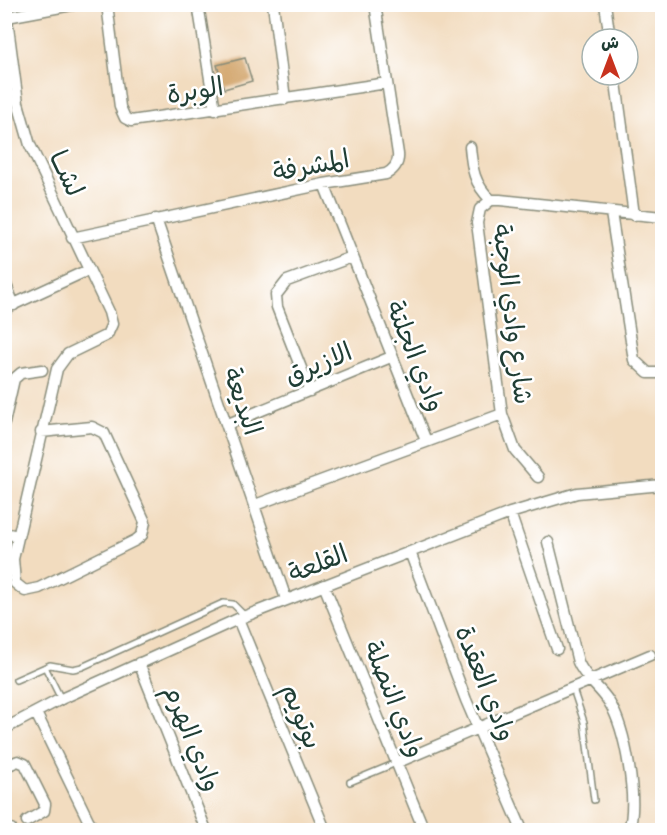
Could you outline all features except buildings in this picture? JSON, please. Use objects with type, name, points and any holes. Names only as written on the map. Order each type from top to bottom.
[{"type":"street","name":"لشــا","points":[[5,4],[25,131],[72,238],[111,318],[110,330],[100,339],[68,354],[59,362],[41,432]]},
{"type":"street","points":[[7,17],[77,4]]},
{"type":"street","name":"الوبرة","points":[[107,4],[120,108],[125,118],[138,121],[387,83]]},
{"type":"street","points":[[198,4],[215,110]]},
{"type":"street","points":[[273,4],[285,99]]},
{"type":"street","name":"المشرفة","points":[[72,238],[324,184],[386,174],[396,166],[398,154],[375,4]]},
{"type":"street","points":[[605,4],[608,27]]},
{"type":"street","points":[[617,87],[634,215]]},
{"type":"street","points":[[470,147],[474,178],[481,191],[491,201]]},
{"type":"street","name":"وادي الجلتة","points":[[255,505],[426,441],[324,184]]},
{"type":"street","name":"شارع وادي الوجبة","points":[[538,477],[515,450],[502,414],[477,223],[480,209],[491,201],[663,217]]},
{"type":"street","points":[[611,213],[634,360],[648,373],[663,374]]},
{"type":"street","name":"البديعة","points":[[156,219],[286,599]]},
{"type":"street","points":[[310,390],[277,307],[276,295],[287,281],[352,257]]},
{"type":"street","points":[[4,280],[8,307],[88,270]]},
{"type":"street","name":"الازيرق","points":[[228,424],[392,357]]},
{"type":"street","points":[[4,423],[7,395],[17,375],[42,370]]},
{"type":"street","points":[[426,441],[502,414]]},
{"type":"street","points":[[92,427],[104,434],[143,514],[145,529],[136,540],[31,591],[19,588],[13,577],[12,568],[41,432],[92,427]]},
{"type":"street","name":"القلعة","points":[[4,729],[61,699],[241,617],[510,513],[577,493],[663,485]]},
{"type":"street","points":[[510,513],[557,649]]},
{"type":"street","points":[[4,533],[18,536]]},
{"type":"street","points":[[548,542],[578,662],[611,706],[620,726],[632,796],[629,831]]},
{"type":"street","name":"وادي العقدة","points":[[410,552],[478,730],[522,831]]},
{"type":"street","name":"وادي النصلة","points":[[324,585],[424,831]]},
{"type":"street","name":"بوتويم","points":[[241,617],[325,831]]},
{"type":"street","points":[[396,763],[650,655]]},
{"type":"street","name":"وادي الهرم","points":[[139,663],[207,831]]},
{"type":"street","points":[[36,713],[93,831]]},
{"type":"street","points":[[4,767],[18,761],[26,764],[45,804],[44,811],[27,821]]},
{"type":"lane","points":[[16,680],[45,666],[82,667],[223,603],[233,604],[241,617]]},
{"type":"lane","points":[[45,666],[61,699]]},
{"type":"lane","points":[[573,689],[584,722],[594,800]]},
{"type":"lane","points":[[351,782],[396,763]]}]
